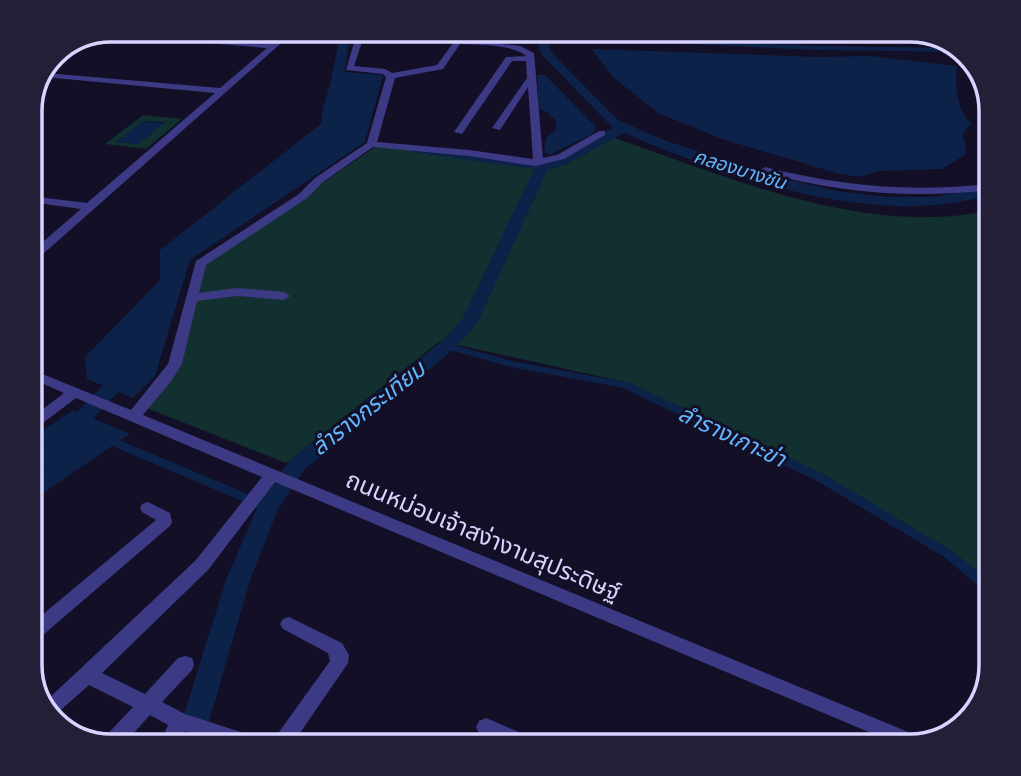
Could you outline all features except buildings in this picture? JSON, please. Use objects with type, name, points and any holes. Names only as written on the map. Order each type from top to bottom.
[{"type":"street","points":[[222,42],[274,46]]},
{"type":"street","points":[[42,248],[278,42]]},
{"type":"street","points":[[358,42],[349,68],[385,72],[391,76],[437,69],[458,43]]},
{"type":"street","points":[[440,42],[520,47],[528,50],[530,58],[526,80],[538,151],[538,161],[535,163]]},
{"type":"street","points":[[459,132],[502,78],[509,59],[530,58]]},
{"type":"street","points":[[52,76],[222,92]]},
{"type":"street","points":[[128,414],[167,377],[175,364],[200,264],[205,258],[303,196],[319,180],[371,144],[391,76]]},
{"type":"street","points":[[497,128],[526,80]]},
{"type":"street","points":[[371,144],[535,163],[560,157],[602,133]]},
{"type":"street","points":[[765,170],[820,185],[871,191],[933,194],[979,188]]},
{"type":"street","points":[[42,201],[89,207]]},
{"type":"street","points":[[192,298],[237,292],[284,296]]},
{"type":"street","name":"ถนนหม่อมเจ้าสง่างามสุประดิษฐ์","points":[[42,378],[895,734]]},
{"type":"street","points":[[42,418],[78,393]]},
{"type":"street","points":[[55,705],[202,565],[251,500],[275,476]]},
{"type":"street","points":[[42,626],[164,522],[164,517],[148,508]]},
{"type":"street","points":[[288,734],[339,663],[340,655],[335,648],[289,624]]},
{"type":"street","points":[[121,734],[186,664]]},
{"type":"street","points":[[88,675],[180,721],[225,734]]},
{"type":"street","points":[[174,734],[180,721]]},
{"type":"street","points":[[486,727],[502,734]]},
{"type":"green space","points":[[143,115],[182,119],[146,149],[105,144]],"holes":[[[143,121],[164,122],[138,144],[117,142]]]},
{"type":"green space","points":[[615,138],[752,186],[848,210],[897,216],[944,217],[979,212],[979,575],[944,547],[823,475],[629,383],[440,341],[286,463],[147,408],[177,369],[206,263],[378,145],[538,167],[562,164]]},
{"type":"water","points":[[592,49],[818,57],[870,56],[957,66],[958,97],[962,111],[971,123],[962,135],[966,146],[965,155],[942,169],[880,171],[859,177],[836,173],[722,139],[658,113],[614,78]]},
{"type":"water","points":[[332,71],[383,75],[365,142],[190,260],[155,376],[133,398],[87,379],[85,357],[160,280],[160,250],[322,123]]},
{"type":"water","points":[[537,75],[545,75],[596,127],[593,133],[550,155],[544,152],[546,138],[556,130],[556,121],[547,112],[539,109]]},
{"type":"water","points":[[143,121],[164,123],[138,144],[116,142]]},
{"type":"water","points":[[73,410],[130,434],[42,494],[42,431]]},
{"type":"waterway","points":[[344,42],[338,75],[348,93]]},
{"type":"waterway","name":"คลองบางชัน","points":[[542,42],[546,53],[613,123],[659,143],[777,182],[837,195],[884,201],[933,201],[979,193]]},
{"type":"waterway","points":[[690,42],[941,50]]},
{"type":"waterway","name":"ลำรางกระเทียม","points":[[192,734],[238,580],[268,507],[298,464],[447,346],[471,320],[541,168],[562,161],[623,128]]},
{"type":"waterway","points":[[412,150],[541,168]]},
{"type":"waterway","name":"ลำรางเกาะข่า","points":[[447,346],[511,364],[626,385],[821,478],[948,554],[979,579]]},
{"type":"waterway","points":[[42,460],[119,380],[124,367]]},
{"type":"waterway","points":[[102,437],[268,507]]}]
